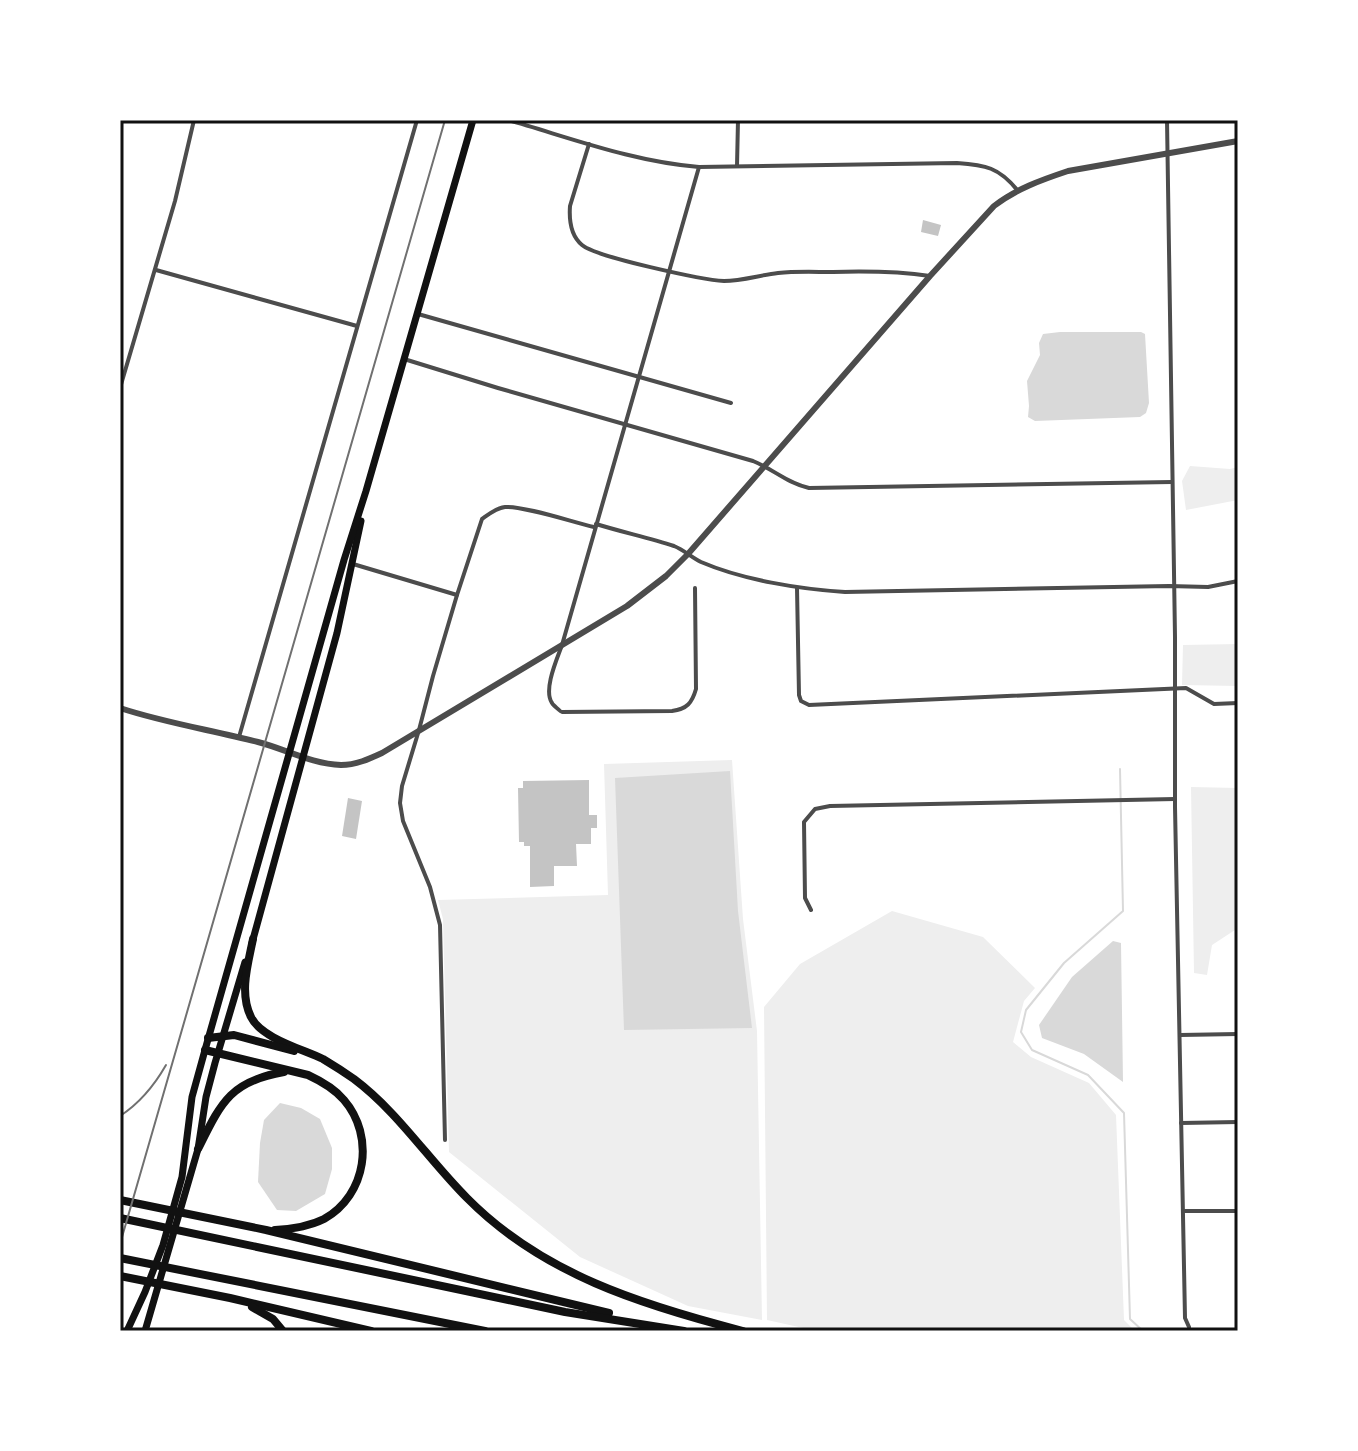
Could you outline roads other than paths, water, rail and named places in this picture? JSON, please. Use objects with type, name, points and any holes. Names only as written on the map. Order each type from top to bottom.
[{"type":"highway","points":[[253,939],[245,993],[252,1021],[274,1038],[326,1061],[379,1099],[469,1200],[504,1229],[545,1258],[584,1279],[642,1303],[743,1331]]},
{"type":"highway","points":[[208,1038],[234,1035],[250,1038],[326,1061]]},
{"type":"highway","points":[[205,1050],[308,1075],[339,1094],[359,1126],[363,1141],[362,1162],[357,1183],[344,1203],[315,1223],[297,1228],[266,1230]]},
{"type":"highway","points":[[198,1149],[219,1107],[229,1095],[250,1080],[289,1071]]},
{"type":"highway","points":[[120,1200],[266,1230],[684,1331]]},
{"type":"highway","points":[[120,1218],[565,1312],[660,1326]]},
{"type":"highway","points":[[120,1258],[485,1331]]},
{"type":"highway","points":[[120,1276],[371,1331]]},
{"type":"highway","points":[[241,1301],[273,1319],[283,1331]]},
{"type":"main road","points":[[127,1331],[163,1245],[182,1177],[192,1097],[208,1038],[473,120]]},
{"type":"main road","points":[[145,1331],[198,1149],[206,1097],[222,1036],[253,939],[330,660],[353,564],[366,491]]},
{"type":"street","points":[[120,388],[175,201],[194,120]]},
{"type":"street","points":[[239,737],[417,120]]},
{"type":"street","points":[[508,120],[661,163],[699,167],[984,165],[1000,173],[1018,191]]},
{"type":"street","points":[[737,166],[738,120]]},
{"type":"street","points":[[1167,120],[1178,1020],[1185,1318],[1189,1327]]},
{"type":"street","points":[[120,708],[239,737],[324,763],[357,763],[382,753],[562,645],[666,576],[994,206],[1018,191],[1068,171],[1238,141]]},
{"type":"street","points":[[589,144],[570,206],[570,224],[581,245],[595,252],[722,281],[781,273],[898,271],[930,276]]},
{"type":"street","points":[[695,588],[696,689],[688,706],[672,711],[562,712],[552,704],[549,694],[555,664],[699,167]]},
{"type":"street","points":[[155,269],[357,326]]},
{"type":"street","points":[[418,314],[731,403]]},
{"type":"street","points":[[404,359],[765,466],[787,481],[809,488],[1172,482]]},
{"type":"street","points":[[445,1140],[440,925],[430,887],[403,821],[400,803],[402,786],[457,595],[482,519],[491,512],[502,507],[517,508],[595,526],[678,547],[699,561],[797,588],[845,592],[1208,587],[1238,581]]},
{"type":"street","points":[[353,564],[457,595]]},
{"type":"street","points":[[797,588],[799,695],[801,701],[809,705],[1186,688],[1214,704],[1238,703]]},
{"type":"street","points":[[811,910],[805,898],[804,822],[815,809],[830,806],[1175,799]]},
{"type":"street","points":[[1180,1035],[1238,1034]]},
{"type":"street","points":[[1181,1123],[1238,1122]]},
{"type":"street","points":[[1183,1211],[1238,1211]]},
{"type":"waterway","points":[[1120,769],[1123,911],[1064,963],[1026,1010],[1021,1032],[1032,1050],[1088,1075],[1124,1113],[1130,1319],[1143,1331]]},
{"type":"railway","points":[[120,1244],[445,120]]},
{"type":"railway","points":[[120,1116],[146,1094],[166,1065]]}]
